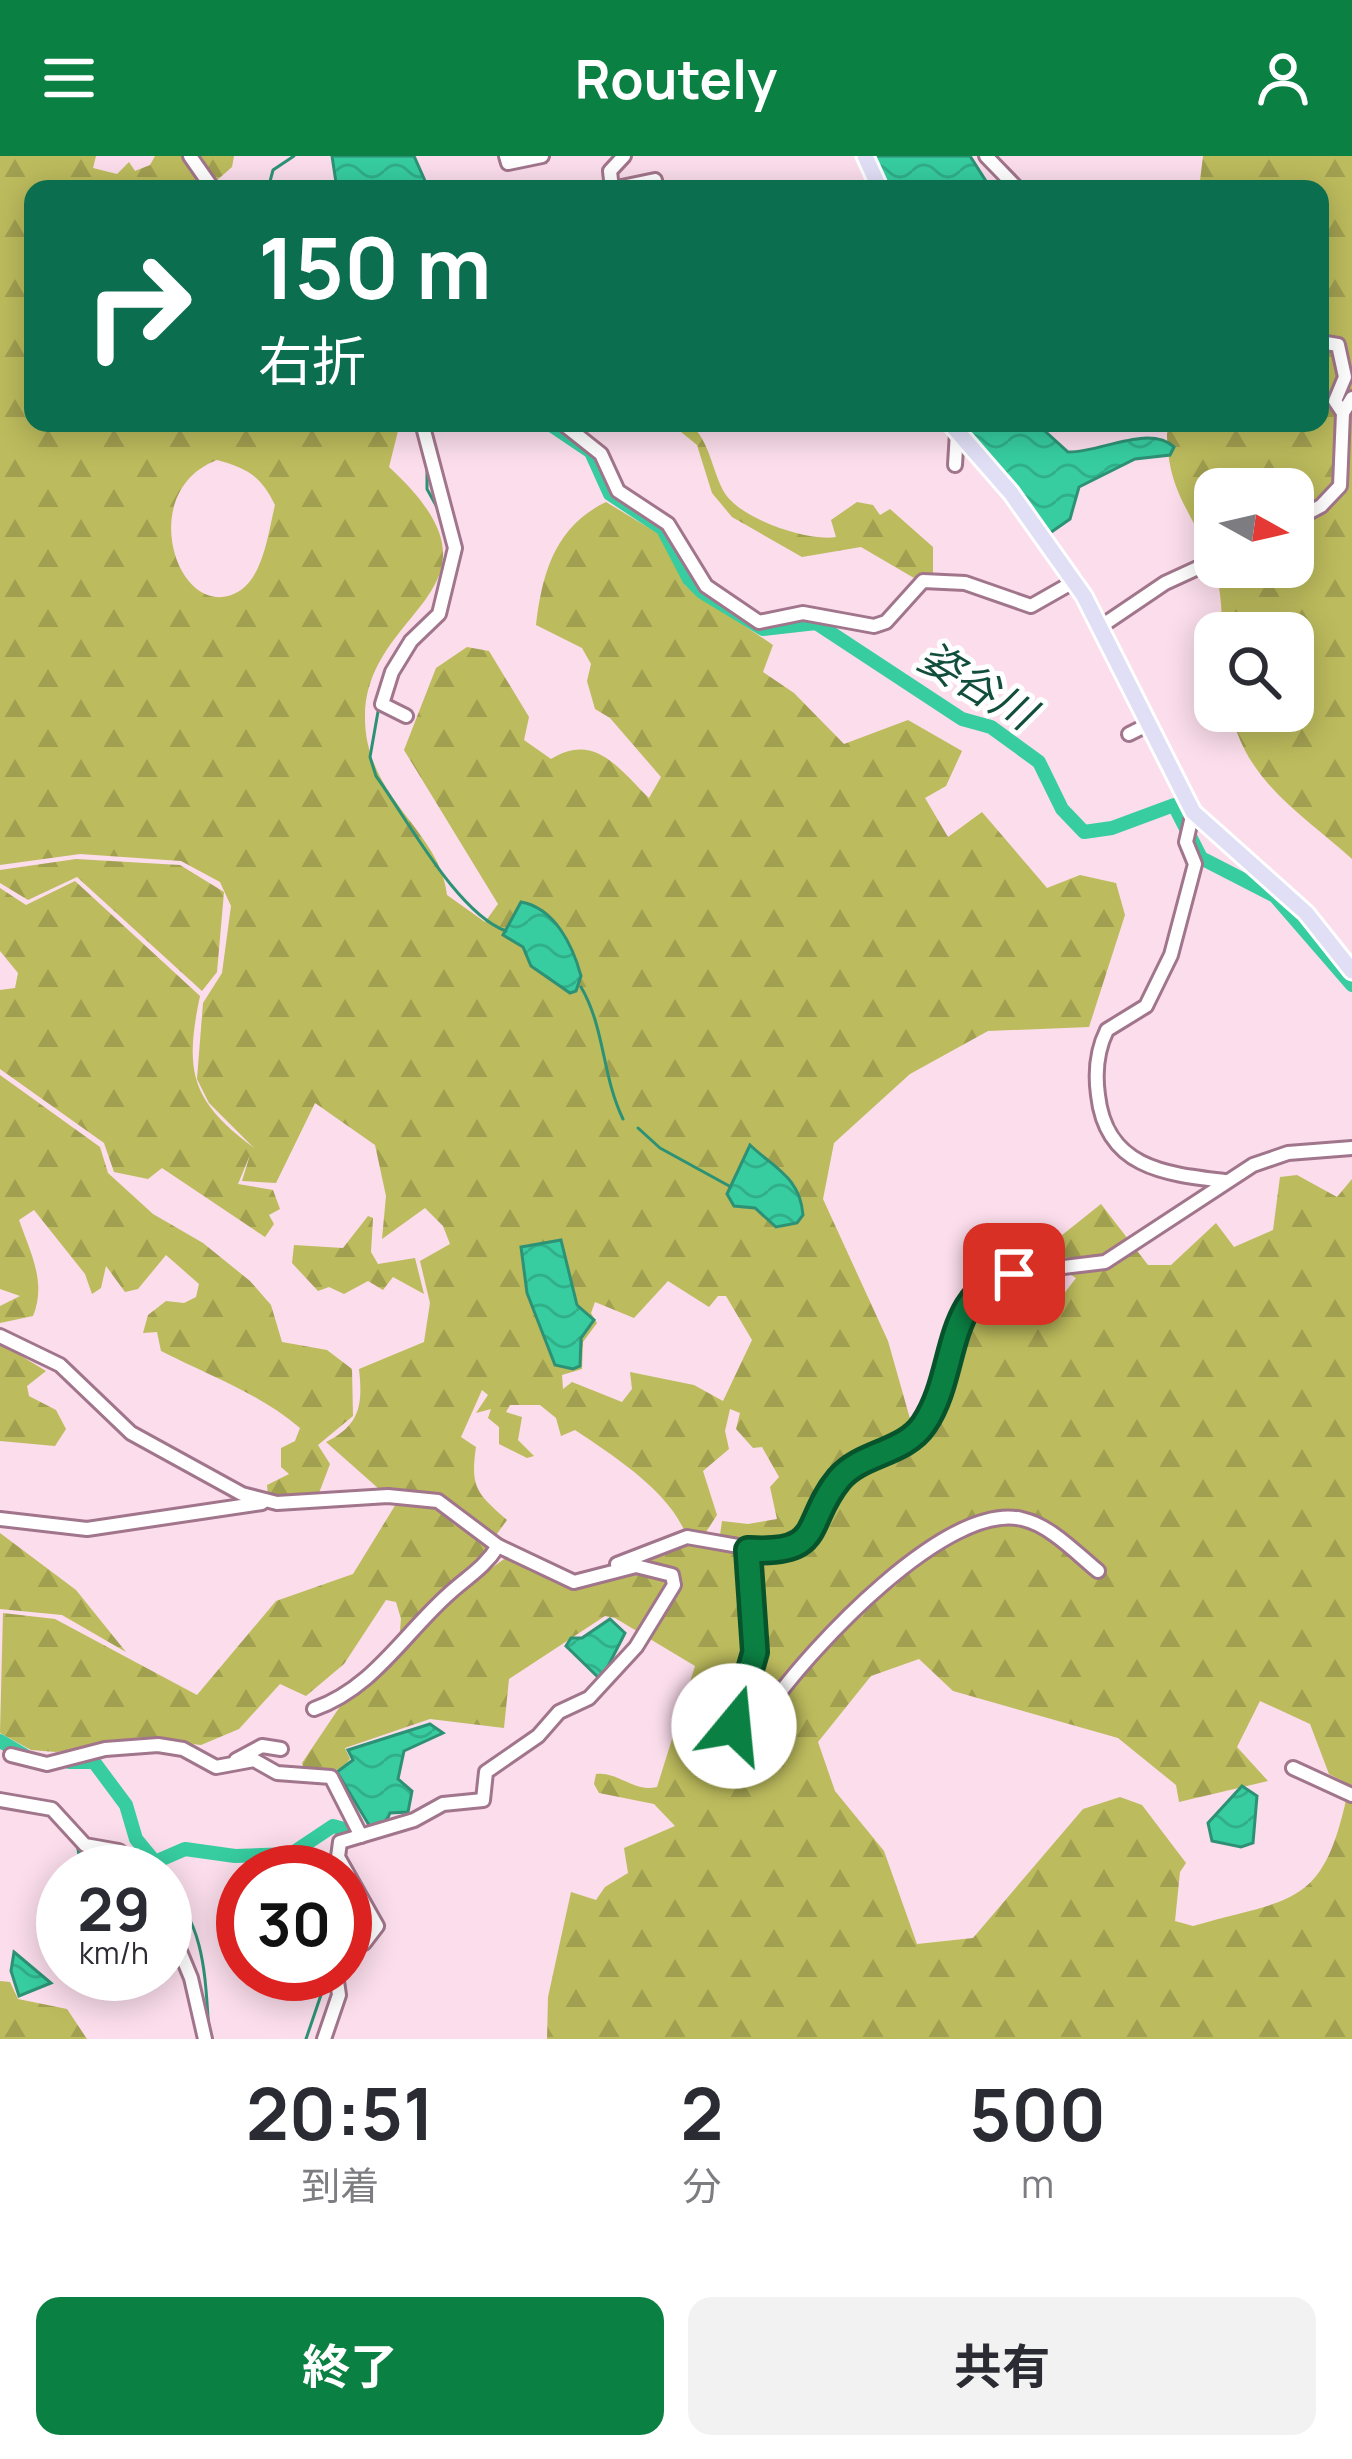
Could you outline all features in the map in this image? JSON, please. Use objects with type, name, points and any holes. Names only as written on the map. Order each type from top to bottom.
[{"type":"main road","points":[[963,432],[1075,581],[1193,812],[1306,913],[1352,971]]},
{"type":"street","points":[[506,156],[508,163],[542,156]]},
{"type":"street","points":[[986,156],[1009,180]]},
{"type":"street","points":[[1329,344],[1338,345],[1345,376],[1335,406],[1343,413]]},
{"type":"street","points":[[1314,510],[1340,486],[1343,413],[1352,398]]},
{"type":"street","points":[[406,716],[383,708],[387,688],[411,641],[439,614],[454,548],[424,432]]},
{"type":"street","points":[[573,432],[601,454],[617,491],[668,524],[706,586],[759,622],[803,613],[874,626],[886,622],[922,581],[964,583],[1031,606],[1075,581]]},
{"type":"street","points":[[955,465],[958,432]]},
{"type":"street","points":[[1100,627],[1194,569]]},
{"type":"street","points":[[1129,734],[1147,725]]},
{"type":"street","points":[[1193,812],[1186,835],[1195,865],[1175,944],[1146,1006],[1112,1024],[1104,1036],[1096,1079],[1099,1106],[1113,1143],[1138,1164],[1226,1182]]},
{"type":"street","points":[[0,1520],[87,1529],[263,1502],[388,1496],[438,1501],[498,1546],[569,1575],[596,1572],[686,1537],[748,1550],[783,1550],[806,1540],[845,1473],[896,1448],[923,1426],[966,1305],[984,1284],[1014,1274],[1080,1267],[1123,1255],[1226,1182],[1288,1153],[1352,1148]]},
{"type":"street","points":[[0,1336],[73,1376],[130,1433],[263,1502]]},
{"type":"street","points":[[748,1550],[755,1652],[739,1713],[722,1747],[723,1760],[734,1766],[749,1753],[772,1703],[855,1607],[896,1572],[947,1542],[994,1520],[1027,1520],[1098,1570]]},
{"type":"street","points":[[314,1709],[356,1689],[452,1591],[484,1567],[498,1546]]},
{"type":"street","points":[[340,1845],[344,1838],[361,1836],[442,1804],[482,1799],[486,1772],[538,1736],[559,1712],[589,1698],[636,1647],[674,1585],[667,1570],[645,1566],[585,1582],[574,1582],[569,1575]]},
{"type":"street","points":[[11,1755],[54,1761],[158,1745],[183,1749],[226,1769],[254,1760],[277,1773],[331,1777],[361,1836]]},
{"type":"street","points":[[207,1762],[227,1765],[262,1746],[281,1749]]},
{"type":"street","points":[[1293,1768],[1352,1795]]},
{"type":"street","points":[[0,1800],[52,1809],[85,1845]]},
{"type":"street","points":[[192,1982],[205,2039]]},
{"type":"street","points":[[324,2039],[337,2001]]},
{"type":"green space","points":[[0,156],[96,156],[93,168],[117,174],[129,162],[135,171],[150,165],[155,156],[234,156],[232,167],[217,180],[24,180],[24,432],[398,432],[389,467],[426,508],[442,542],[441,570],[372,677],[365,714],[368,743],[388,791],[431,851],[447,895],[485,922],[498,904],[404,750],[436,668],[467,647],[489,651],[529,717],[524,740],[551,759],[581,749],[593,752],[616,765],[649,798],[661,777],[610,718],[595,709],[587,681],[591,664],[582,648],[536,625],[542,587],[563,537],[606,502],[659,534],[686,586],[773,645],[763,672],[794,693],[844,744],[908,720],[962,751],[946,786],[925,798],[948,837],[982,812],[1047,888],[1080,875],[1116,883],[1125,915],[1089,1027],[988,1031],[910,1074],[834,1143],[823,1199],[888,1341],[918,1447],[975,1319],[1007,1289],[1049,1313],[1076,1278],[1037,1255],[1101,1204],[1148,1265],[1171,1265],[1216,1223],[1234,1247],[1273,1230],[1280,1177],[1297,1175],[1337,1197],[1352,1179],[1352,1786],[1329,1774],[1310,1724],[1260,1701],[1237,1747],[1268,1781],[1179,1802],[1176,1785],[1118,1738],[953,1691],[919,1659],[871,1676],[818,1742],[835,1791],[884,1851],[917,1944],[973,1938],[1083,1809],[1120,1797],[1142,1805],[1186,1863],[1180,1872],[1175,1921],[1193,1926],[1277,1903],[1296,1893],[1325,1862],[1346,1800],[1352,1803],[1352,2039],[547,2039],[548,1997],[571,1892],[596,1900],[605,1887],[628,1873],[624,1848],[675,1826],[654,1804],[599,1793],[594,1784],[596,1774],[604,1774],[641,1787],[657,1787],[695,1666],[615,1618],[605,1616],[509,1679],[504,1728],[430,1719],[345,1748],[350,1759],[323,1774],[305,1772],[302,1763],[341,1705],[398,1653],[401,1619],[396,1602],[386,1600],[344,1664],[306,1696],[280,1684],[239,1729],[201,1745],[146,1739],[56,1752],[31,1750],[0,1733],[3,1613],[55,1619],[197,1695],[276,1601],[353,1574],[396,1504],[326,1442],[357,1413],[359,1369],[424,1342],[430,1303],[420,1261],[450,1244],[443,1226],[425,1208],[382,1239],[386,1196],[375,1145],[315,1103],[276,1183],[242,1181],[250,1155],[238,1184],[273,1190],[280,1209],[269,1215],[274,1224],[265,1237],[162,1168],[148,1179],[114,1172],[104,1143],[0,1069],[0,990],[15,988],[18,973],[0,951],[0,888],[26,905],[75,881],[200,996],[193,1045],[197,1083],[205,1099],[217,1115],[254,1148],[209,1103],[197,1079],[203,1003],[222,973],[231,906],[220,882],[181,861],[80,854],[0,865]],"holes":[[[217,460],[258,480],[275,505],[268,538],[249,583],[219,597],[200,591],[184,575],[174,552],[171,526],[176,499],[191,476]],[[761,1156],[800,1196],[803,1215],[777,1227],[752,1207]],[[561,1241],[577,1305],[593,1324],[581,1338],[580,1366],[555,1365],[527,1293],[521,1248]],[[668,1281],[709,1307],[718,1296],[726,1296],[752,1340],[723,1401],[694,1385],[630,1372],[632,1389],[622,1402],[572,1382],[563,1389],[562,1375],[582,1369],[583,1342],[597,1323],[591,1313],[595,1302],[634,1318]],[[482,1390],[488,1395],[476,1413],[491,1409],[488,1418],[499,1427],[499,1444],[527,1458],[534,1456],[518,1440],[522,1417],[506,1412],[510,1405],[540,1405],[556,1418],[561,1436],[575,1430],[638,1475],[666,1502],[685,1532],[706,1532],[717,1515],[703,1471],[729,1449],[725,1431],[730,1409],[740,1413],[736,1429],[753,1448],[762,1447],[779,1477],[770,1487],[777,1519],[748,1524],[722,1521],[720,1535],[762,1548],[753,1561],[751,1654],[743,1570],[734,1552],[720,1544],[687,1546],[614,1578],[582,1584],[557,1584],[542,1569],[507,1557],[451,1597],[507,1520],[478,1489],[476,1447],[461,1437]]]},
{"type":"green space","points":[[1203,156],[1352,156],[1352,859],[1278,795],[1249,758],[1237,732],[1314,732],[1314,612],[1221,612],[1218,588],[1314,588],[1314,468],[1194,468],[1194,524],[1171,470],[1167,432],[1329,432],[1329,180],[1200,180]]},
{"type":"green space","points":[[681,432],[698,432],[732,502],[776,526],[809,536],[836,537],[831,520],[857,502],[873,505],[880,515],[890,509],[933,547],[933,576],[914,578],[861,547],[802,557],[732,517],[712,493],[697,445]]},
{"type":"green space","points":[[76,859],[180,865],[224,892],[217,972],[202,991],[77,877],[28,900],[0,883],[0,870]]},
{"type":"green space","points":[[0,1075],[100,1147],[108,1173],[153,1214],[203,1243],[250,1281],[271,1305],[282,1342],[327,1350],[352,1369],[353,1416],[318,1445],[330,1464],[319,1493],[268,1496],[267,1485],[289,1474],[281,1467],[281,1448],[295,1441],[300,1428],[250,1394],[161,1351],[157,1332],[143,1333],[148,1315],[166,1301],[184,1303],[196,1297],[199,1284],[166,1255],[138,1289],[125,1292],[106,1266],[101,1288],[92,1294],[85,1274],[34,1210],[19,1220],[35,1267],[37,1303],[33,1316],[0,1323],[0,1306],[20,1296],[0,1289]]},
{"type":"green space","points":[[368,1216],[373,1218],[371,1252],[378,1264],[415,1258],[424,1294],[393,1277],[383,1290],[368,1281],[344,1294],[329,1287],[318,1291],[292,1263],[294,1245],[343,1248]]},
{"type":"green space","points":[[0,1343],[46,1371],[27,1386],[29,1396],[56,1410],[66,1429],[55,1446],[0,1441]]},
{"type":"green space","points":[[0,1533],[76,1590],[126,1652],[62,1615],[0,1609]]},
{"type":"green space","points":[[0,1981],[10,1982],[18,1999],[67,2009],[87,2039],[0,2039]]},
{"type":"water","points":[[332,156],[414,156],[425,180],[336,180]]},
{"type":"water","points":[[873,156],[970,156],[985,180],[884,180]]},
{"type":"water","points":[[1046,432],[1068,452],[1151,438],[1174,447],[1170,455],[1135,459],[1079,487],[1070,519],[1050,533],[967,434]]},
{"type":"water","points":[[521,902],[544,912],[561,930],[581,976],[576,991],[570,993],[531,966],[523,947],[503,935]]},
{"type":"water","points":[[750,1145],[797,1191],[803,1215],[797,1223],[776,1227],[755,1208],[734,1206],[727,1194]]},
{"type":"water","points":[[561,1240],[577,1305],[594,1320],[581,1338],[580,1366],[573,1369],[555,1365],[527,1293],[521,1247]]},
{"type":"water","points":[[610,1619],[625,1633],[601,1680],[566,1646],[571,1638],[582,1638]]},
{"type":"water","points":[[430,1724],[443,1733],[404,1751],[398,1779],[412,1791],[408,1812],[390,1813],[384,1826],[372,1830],[337,1772],[353,1760],[348,1750]]},
{"type":"water","points":[[1242,1786],[1257,1796],[1253,1843],[1241,1847],[1212,1841],[1208,1823]]},
{"type":"water","points":[[14,1952],[36,1970],[36,1989],[19,1996],[11,1971]]},
{"type":"waterway","points":[[270,180],[273,170],[294,156]]},
{"type":"waterway","name":"姿谷川","points":[[561,432],[591,452],[610,494],[663,529],[689,579],[702,592],[763,629],[816,623],[962,719],[991,727],[1039,762],[1062,809],[1084,832],[1112,828],[1174,805],[1201,858],[1275,896],[1352,985]]},
{"type":"waterway","points":[[427,462],[427,489],[438,509]]},
{"type":"waterway","points":[[379,706],[370,757],[376,776],[452,886],[488,921],[506,931]]},
{"type":"waterway","points":[[581,987],[595,1019],[623,1119]]},
{"type":"waterway","points":[[638,1128],[660,1148],[731,1187]]},
{"type":"waterway","points":[[0,1741],[24,1755]]},
{"type":"waterway","points":[[69,1762],[94,1762],[126,1805],[136,1839],[155,1862],[185,1849],[235,1856],[291,1854],[333,1826],[355,1832]]},
{"type":"waterway","points":[[192,1925],[201,1953],[209,2031]]},
{"type":"waterway","points":[[306,2039],[319,2001]]},
{"type":"route","points":[[734,1726],[755,1652],[748,1550],[783,1550],[806,1540],[845,1473],[896,1448],[923,1426],[941,1387],[966,1305],[984,1284],[1014,1274]]}]
